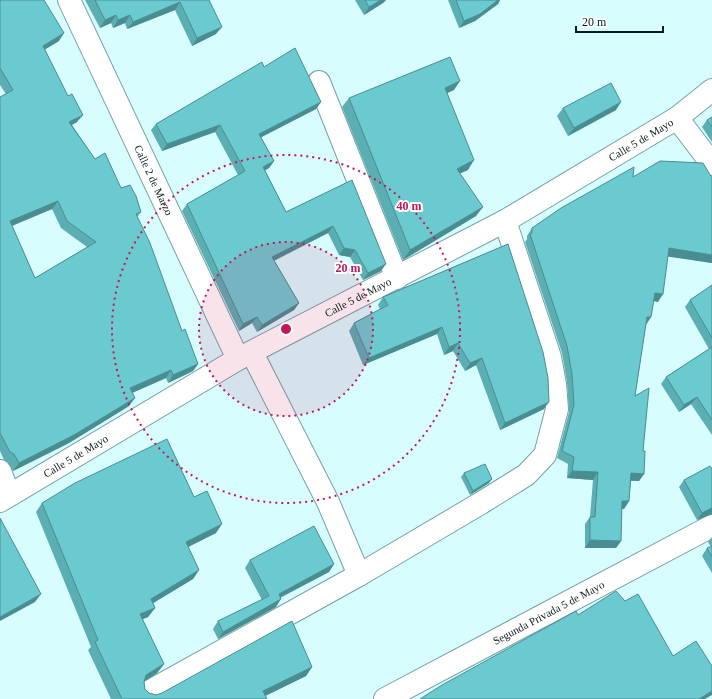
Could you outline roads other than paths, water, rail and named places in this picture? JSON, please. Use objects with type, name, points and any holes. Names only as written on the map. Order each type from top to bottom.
[{"type":"street","name":"Calle 2 de Marzo","points":[[69,0],[245,356],[328,502],[359,575]]},
{"type":"street","points":[[319,82],[397,278]]},
{"type":"street","name":"Calle 5 de Mayo","points":[[4,498],[245,356],[505,221],[677,118],[712,90]]},
{"type":"street","points":[[677,118],[712,164]]},
{"type":"street","points":[[150,691],[359,575],[526,474],[545,455],[557,409],[555,384],[550,357],[505,221]]},
{"type":"street","points":[[0,471],[4,498]]},
{"type":"street","name":"Segunda Privada 5 de Mayo","points":[[385,699],[712,526]]}]
